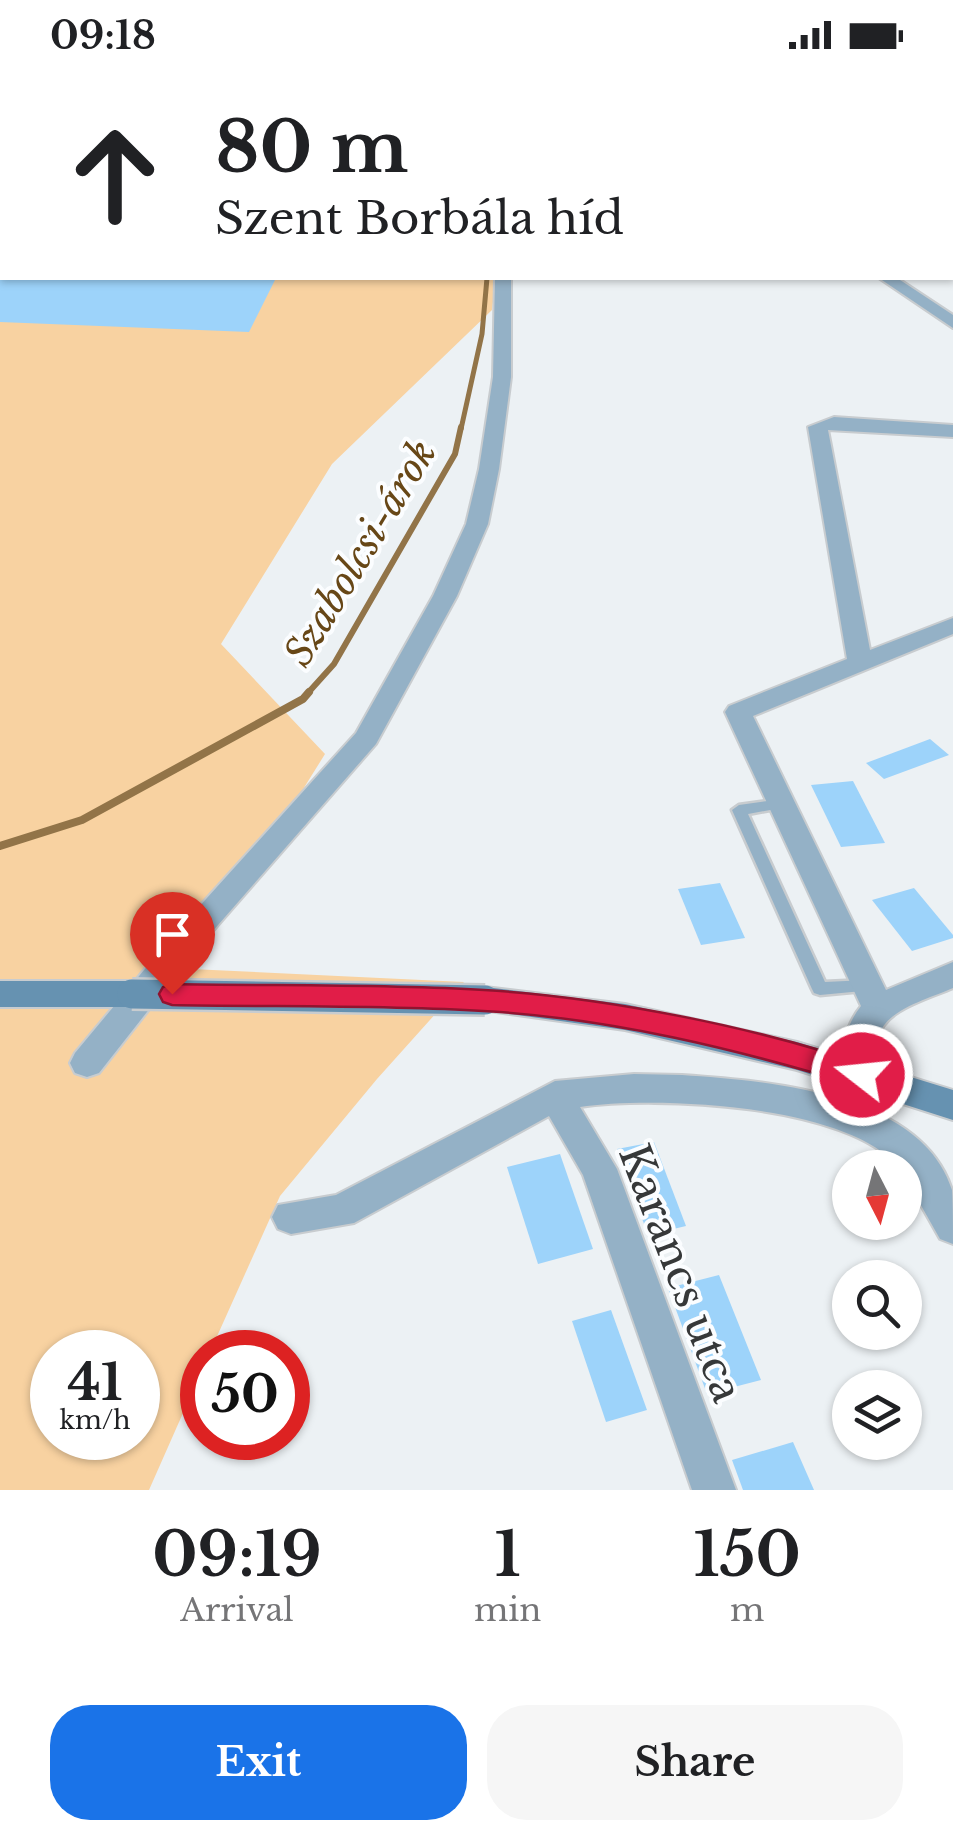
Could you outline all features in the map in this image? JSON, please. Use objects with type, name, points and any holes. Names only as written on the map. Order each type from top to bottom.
[{"type":"main road","points":[[0,994],[486,1000],[624,1017],[797,1056],[953,1105]]},
{"type":"street","points":[[87,1063],[180,948],[368,738],[445,596],[478,524],[489,469],[502,378],[502,280]]},
{"type":"street","points":[[890,280],[953,323]]},
{"type":"street","points":[[860,662],[818,427],[834,423],[953,431]]},
{"type":"street","points":[[862,1075],[862,1029],[872,997],[738,712],[953,625]]},
{"type":"street","points":[[872,997],[953,974]]},
{"type":"street","name":"Karancs utca","points":[[714,1490],[599,1169],[555,1096],[593,1088],[648,1088],[776,1099],[849,1118],[900,1144],[945,1213]]},
{"type":"street","points":[[291,1217],[341,1212],[555,1096]]},
{"type":"lane","points":[[781,804],[739,810],[820,989],[872,997]]},
{"type":"shaded area","points":[[0,280],[496,280],[492,310],[332,464],[221,644],[325,754],[191,969],[464,982],[280,1196],[220,1330],[180,1330],[180,1420],[149,1490],[0,1490]]},
{"type":"building","points":[[0,280],[275,280],[249,332],[0,322]]},
{"type":"building","points":[[930,739],[949,755],[884,779],[866,763]]},
{"type":"building","points":[[853,781],[885,843],[841,847],[811,785]]},
{"type":"building","points":[[720,883],[745,938],[701,945],[678,889]]},
{"type":"building","points":[[914,888],[953,938],[912,951],[872,900]]},
{"type":"building","points":[[654,1142],[686,1226],[648,1235],[617,1149]]},
{"type":"building","points":[[560,1154],[593,1249],[538,1264],[507,1167]]},
{"type":"building","points":[[719,1275],[761,1380],[707,1394],[668,1288]]},
{"type":"building","points":[[611,1310],[647,1410],[606,1422],[572,1321]]},
{"type":"building","points":[[793,1442],[814,1490],[743,1490],[732,1460]]},
{"type":"waterway","name":"Szabolcsi-árok","points":[[461,429],[482,334],[487,280]]},
{"type":"waterway","name":"Szabolcsi-árok","points":[[307,694],[334,664],[455,454],[461,427]]},
{"type":"waterway","name":"Szabolcsi-árok","points":[[0,846],[82,820],[303,699],[309,692]]},
{"type":"route","points":[[172,994],[486,1000],[624,1017],[797,1056],[862,1075]]}]
